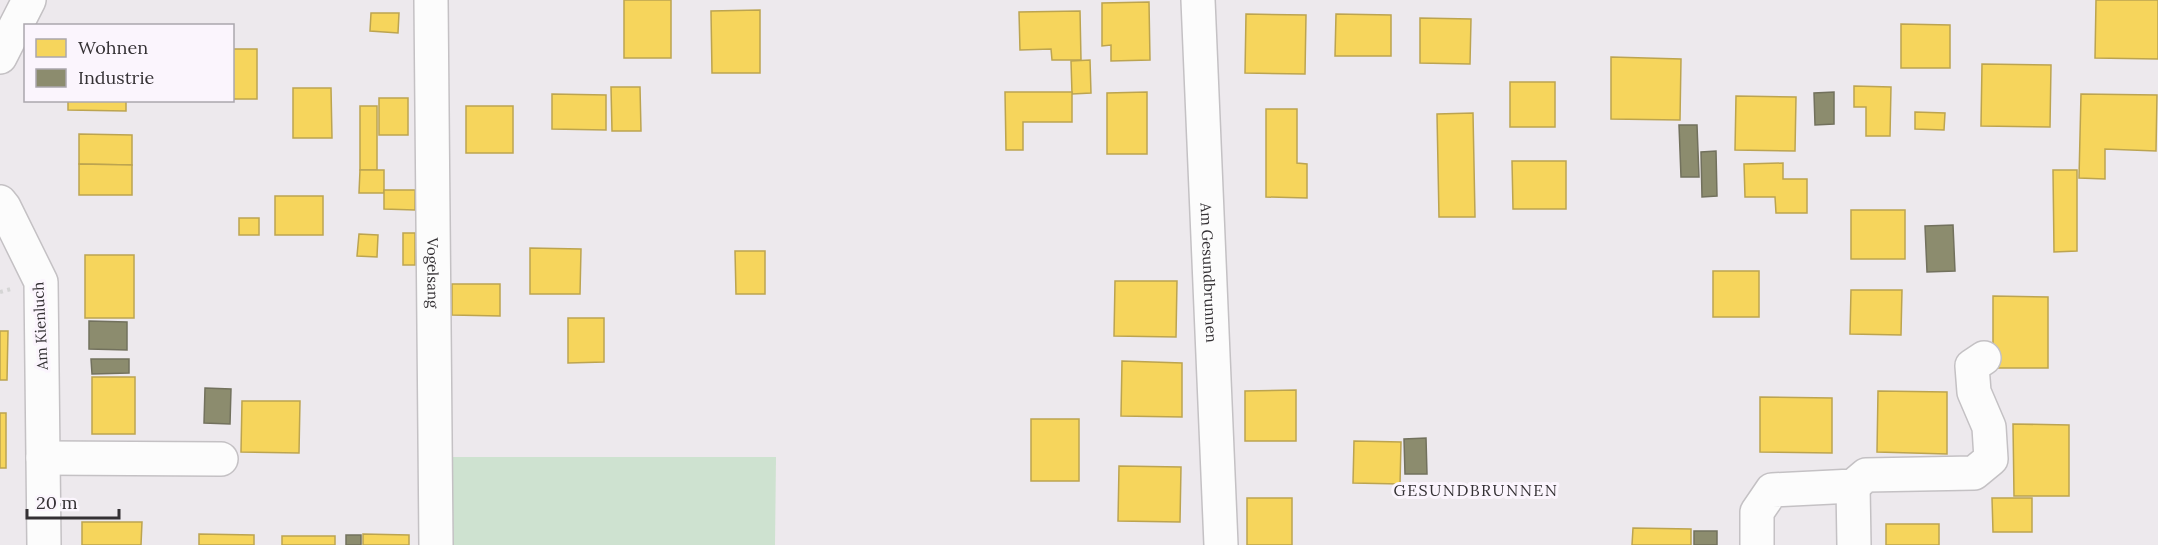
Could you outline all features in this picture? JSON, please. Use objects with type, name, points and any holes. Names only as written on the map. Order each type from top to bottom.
[{"type":"street","points":[[0,57],[29,0]]},
{"type":"street","name":"Vogelsang","points":[[431,0],[436,545]]},
{"type":"street","name":"Am Gesundbrunnen","points":[[1198,0],[1221,545]]},
{"type":"street","name":"Am Kienluch","points":[[0,202],[41,282],[44,545]]},
{"type":"street","points":[[1757,545],[1758,512],[1772,490],[1854,486],[1866,475],[1974,473],[1991,459],[1989,427],[1974,392],[1972,366],[1984,358]]},
{"type":"street","points":[[43,458],[221,459]]},
{"type":"street","points":[[1854,486],[1854,545]]},
{"type":"green space","points":[[446,457],[776,457],[775,545],[422,545]]},
{"type":"building: Wohnen","points":[[624,0],[671,0],[671,58],[624,58]]},
{"type":"building: Wohnen","points":[[2096,0],[2158,0],[2158,59],[2095,58]]},
{"type":"building: Wohnen","points":[[1149,2],[1150,60],[1111,61],[1111,45],[1102,46],[1102,3]]},
{"type":"building: Wohnen","points":[[760,10],[760,73],[712,73],[711,11]]},
{"type":"building: Wohnen","points":[[1080,11],[1081,60],[1052,60],[1051,49],[1020,50],[1019,12]]},
{"type":"building: Wohnen","points":[[371,13],[399,13],[398,33],[370,31]]},
{"type":"building: Wohnen","points":[[1246,14],[1306,15],[1305,74],[1245,73]]},
{"type":"building: Wohnen","points":[[1336,14],[1391,15],[1391,56],[1335,56]]},
{"type":"building: Wohnen","points":[[1420,18],[1471,19],[1470,64],[1420,63]]},
{"type":"building: Wohnen","points":[[1901,24],[1950,25],[1950,68],[1901,68]]},
{"type":"building: Wohnen","points":[[234,49],[257,49],[257,99],[234,99]]},
{"type":"building: Wohnen","points":[[1611,57],[1681,59],[1680,120],[1611,119]]},
{"type":"building: Wohnen","points":[[1090,60],[1091,93],[1072,94],[1071,61]]},
{"type":"building: Wohnen","points":[[1982,64],[2051,65],[2050,127],[1981,126]]},
{"type":"building: Wohnen","points":[[1510,82],[1555,82],[1555,127],[1510,127]]},
{"type":"building: Wohnen","points":[[1854,86],[1891,87],[1890,136],[1866,136],[1866,107],[1854,107]]},
{"type":"building: Wohnen","points":[[611,87],[640,87],[641,131],[612,131]]},
{"type":"building: Wohnen","points":[[293,88],[331,88],[332,138],[293,138]]},
{"type":"building: Wohnen","points":[[1005,92],[1072,92],[1072,122],[1023,122],[1023,150],[1006,150]]},
{"type":"building: Wohnen","points":[[1147,92],[1147,154],[1107,154],[1107,93]]},
{"type":"building: Wohnen","points":[[552,94],[606,95],[606,130],[552,129]]},
{"type":"building: Wohnen","points":[[2081,94],[2157,95],[2156,151],[2105,149],[2105,179],[2079,178]]},
{"type":"building: Wohnen","points":[[1736,96],[1796,97],[1795,151],[1735,150]]},
{"type":"building: Wohnen","points":[[379,98],[408,98],[408,135],[379,135]]},
{"type":"building: Wohnen","points":[[68,102],[126,102],[126,111],[68,110]]},
{"type":"building: Wohnen","points":[[360,106],[377,106],[377,170],[360,170]]},
{"type":"building: Wohnen","points":[[466,106],[513,106],[513,153],[466,153]]},
{"type":"building: Wohnen","points":[[1266,109],[1297,109],[1297,163],[1307,164],[1307,198],[1266,197]]},
{"type":"building: Wohnen","points":[[1915,112],[1945,113],[1944,130],[1915,129]]},
{"type":"building: Wohnen","points":[[1473,113],[1475,217],[1439,217],[1437,114]]},
{"type":"building: Wohnen","points":[[79,134],[132,135],[132,165],[79,164]]},
{"type":"building: Wohnen","points":[[1512,161],[1566,161],[1566,209],[1513,209]]},
{"type":"building: Wohnen","points":[[1783,163],[1783,179],[1807,179],[1807,213],[1776,213],[1775,197],[1745,197],[1744,164]]},
{"type":"building: Wohnen","points":[[79,164],[132,165],[132,195],[79,195]]},
{"type":"building: Wohnen","points":[[360,170],[384,170],[384,193],[359,193]]},
{"type":"building: Wohnen","points":[[2053,170],[2077,170],[2077,251],[2054,252]]},
{"type":"building: Wohnen","points":[[384,190],[415,190],[415,210],[384,209]]},
{"type":"building: Wohnen","points":[[275,196],[323,196],[323,235],[275,235]]},
{"type":"building: Wohnen","points":[[1851,210],[1905,210],[1905,259],[1851,259]]},
{"type":"building: Wohnen","points":[[239,218],[259,218],[259,235],[239,235]]},
{"type":"building: Wohnen","points":[[403,233],[415,233],[415,265],[403,265]]},
{"type":"building: Wohnen","points":[[359,234],[378,235],[377,257],[357,256]]},
{"type":"building: Wohnen","points":[[530,248],[581,249],[580,294],[530,294]]},
{"type":"building: Wohnen","points":[[735,251],[765,251],[765,294],[736,294]]},
{"type":"building: Wohnen","points":[[85,255],[134,255],[134,318],[85,318]]},
{"type":"building: Wohnen","points":[[1713,271],[1759,271],[1759,317],[1713,317]]},
{"type":"building: Wohnen","points":[[1115,281],[1177,281],[1176,337],[1114,336]]},
{"type":"building: Wohnen","points":[[452,284],[500,284],[500,316],[452,315]]},
{"type":"building: Wohnen","points":[[1851,290],[1902,290],[1901,335],[1850,334]]},
{"type":"building: Wohnen","points":[[1993,296],[2048,297],[2048,368],[1993,368]]},
{"type":"building: Wohnen","points":[[568,318],[604,318],[604,362],[568,363]]},
{"type":"building: Wohnen","points":[[0,331],[8,331],[7,380],[0,380]]},
{"type":"building: Wohnen","points":[[1122,361],[1182,363],[1182,417],[1121,416]]},
{"type":"building: Wohnen","points":[[92,377],[135,377],[135,434],[92,434]]},
{"type":"building: Wohnen","points":[[1296,390],[1296,441],[1245,441],[1245,391]]},
{"type":"building: Wohnen","points":[[1878,391],[1947,392],[1947,454],[1877,452]]},
{"type":"building: Wohnen","points":[[1760,397],[1832,398],[1832,453],[1760,452]]},
{"type":"building: Wohnen","points":[[242,401],[300,401],[299,453],[241,452]]},
{"type":"building: Wohnen","points":[[0,413],[6,413],[6,468],[0,468]]},
{"type":"building: Wohnen","points":[[1031,419],[1079,419],[1079,481],[1031,481]]},
{"type":"building: Wohnen","points":[[2013,424],[2069,425],[2069,496],[2014,496]]},
{"type":"building: Wohnen","points":[[1354,441],[1401,442],[1400,484],[1353,483]]},
{"type":"building: Wohnen","points":[[1119,466],[1181,467],[1180,522],[1118,521]]},
{"type":"building: Wohnen","points":[[1247,498],[1292,498],[1292,545],[1247,545]]},
{"type":"building: Wohnen","points":[[1992,498],[2032,498],[2032,532],[1993,532]]},
{"type":"building: Wohnen","points":[[82,522],[142,522],[141,545],[82,545]]},
{"type":"building: Wohnen","points":[[1886,524],[1939,524],[1939,545],[1886,545]]},
{"type":"building: Wohnen","points":[[1633,528],[1691,529],[1691,545],[1632,545]]},
{"type":"building: Wohnen","points":[[199,534],[254,535],[254,545],[199,545]]},
{"type":"building: Wohnen","points":[[363,534],[409,535],[409,545],[363,545]]},
{"type":"building: Wohnen","points":[[282,536],[335,536],[335,545],[282,545]]},
{"type":"building: Industrie","points":[[1834,92],[1834,124],[1815,125],[1814,93]]},
{"type":"building: Industrie","points":[[1679,125],[1697,125],[1699,177],[1681,177]]},
{"type":"building: Industrie","points":[[1716,151],[1717,196],[1702,197],[1701,152]]},
{"type":"building: Industrie","points":[[1953,225],[1955,271],[1927,272],[1925,226]]},
{"type":"building: Industrie","points":[[89,321],[127,322],[127,350],[89,349]]},
{"type":"building: Industrie","points":[[91,359],[129,359],[129,373],[92,374]]},
{"type":"building: Industrie","points":[[205,388],[231,389],[230,424],[204,423]]},
{"type":"building: Industrie","points":[[1426,438],[1427,474],[1405,474],[1404,439]]},
{"type":"building: Industrie","points":[[1694,531],[1717,531],[1717,545],[1694,545]]},
{"type":"building: Industrie","points":[[346,535],[361,535],[361,545],[346,545]]},
{"type":"district","name":"GESUNDBRUNNEN","points":[[1476,490]]}]
